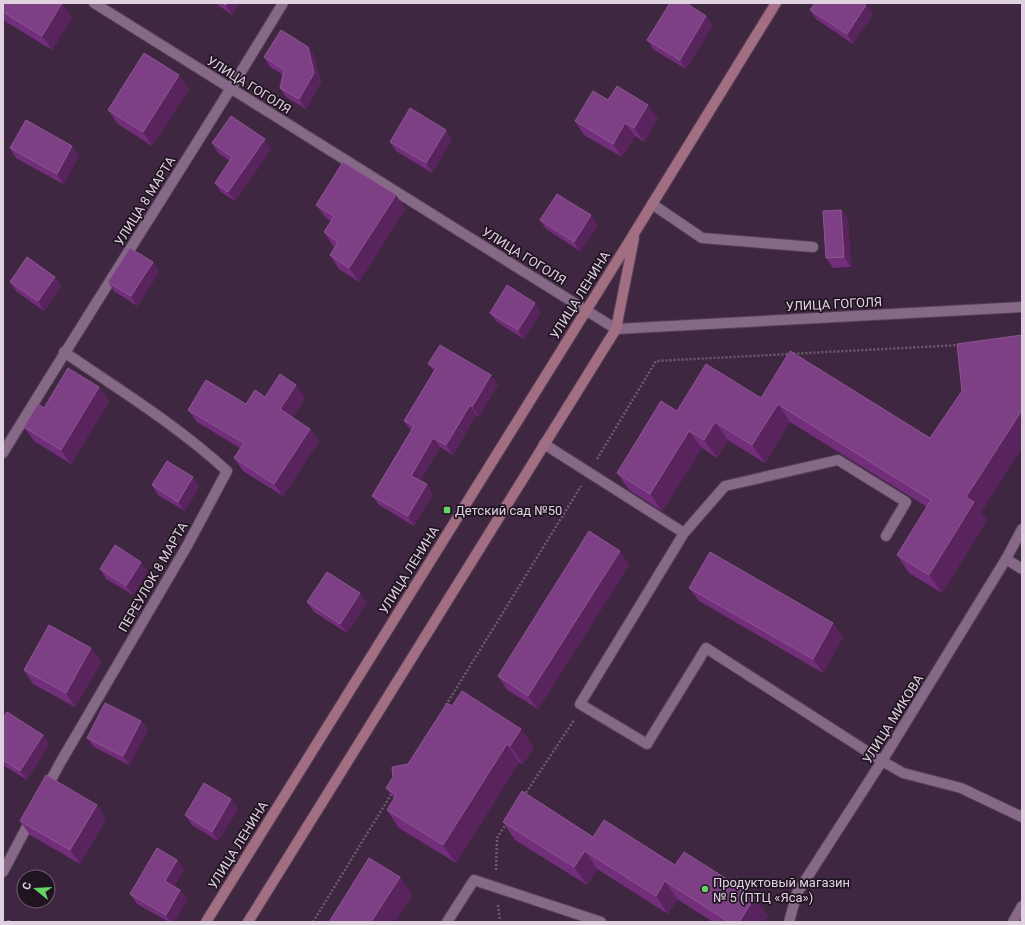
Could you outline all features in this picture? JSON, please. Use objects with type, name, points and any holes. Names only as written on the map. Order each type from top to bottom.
[{"type":"main road","name":"УЛИЦА ЛЕНИНА","points":[[206,922],[776,3]]},
{"type":"main road","name":"УЛИЦА ЛЕНИНА","points":[[248,922],[616,329],[635,232]]},
{"type":"street","name":"УЛИЦА ГОГОЛЯ","points":[[94,3],[616,329],[1022,308]]},
{"type":"street","name":"УЛИЦА 8 МАРТА","points":[[3,453],[64,352],[231,89],[283,3]]},
{"type":"street","points":[[652,204],[702,238],[812,247]]},
{"type":"street","name":"ПЕРЕУЛОК 8 МАРТА","points":[[42,798],[60,763],[187,546],[227,471],[206,452],[145,407],[64,352]]},
{"type":"street","points":[[544,444],[684,533]]},
{"type":"street","points":[[886,536],[906,502],[838,460],[724,486],[684,533],[580,704],[647,744],[706,648],[903,773],[961,788],[1022,817]]},
{"type":"street","name":"УЛИЦА МИКОВА","points":[[789,922],[796,893],[882,760],[1006,559],[1022,529]]},
{"type":"street","points":[[1006,559],[1022,569]]},
{"type":"street","points":[[3,872],[35,811]]},
{"type":"street","points":[[447,922],[474,880],[601,922]]},
{"type":"street","points":[[1013,922],[1022,906]]},
{"type":"path","points":[[442,711],[589,473],[656,361],[966,345]]},
{"type":"path","points":[[523,798],[584,706]]},
{"type":"path","points":[[313,922],[392,793]]},
{"type":"path","points":[[500,922],[496,887],[497,838],[510,818]]},
{"type":"building","points":[[3,3],[62,3],[42,36],[3,12]]},
{"type":"building","points":[[670,3],[686,3],[706,16],[680,60],[647,40]]},
{"type":"building","points":[[815,3],[863,3],[866,5],[847,34],[810,10]]},
{"type":"building","points":[[281,30],[308,47],[314,73],[299,99],[280,88],[284,70],[264,57]]},
{"type":"building","points":[[144,53],[179,75],[143,132],[108,110]]},
{"type":"building","points":[[617,86],[648,105],[634,128],[625,123],[613,144],[575,121],[593,91],[608,100]]},
{"type":"building","points":[[410,108],[446,130],[426,163],[390,142]]},
{"type":"building","points":[[231,116],[265,139],[228,192],[215,183],[232,157],[212,143]]},
{"type":"building","points":[[26,120],[72,146],[57,174],[10,148]]},
{"type":"building","points":[[343,162],[396,195],[349,268],[330,255],[338,242],[324,232],[334,216],[316,205]]},
{"type":"building","points":[[557,194],[591,215],[574,242],[540,220]]},
{"type":"building","points":[[841,210],[844,257],[826,258],[823,211]]},
{"type":"building","points":[[130,248],[153,262],[131,296],[108,282]]},
{"type":"building","points":[[27,257],[55,277],[38,301],[10,282]]},
{"type":"building","points":[[507,285],[535,303],[518,330],[490,313]]},
{"type":"building","points":[[1022,335],[1022,410],[966,497],[974,502],[929,575],[897,555],[931,500],[778,404],[752,445],[715,422],[704,440],[689,431],[650,494],[617,473],[661,401],[677,411],[706,364],[761,398],[790,351],[930,438],[962,391],[957,344]]},
{"type":"building","points":[[440,345],[491,375],[472,407],[470,405],[446,445],[433,438],[411,476],[427,484],[408,516],[372,496],[414,426],[404,421],[436,368],[428,364]]},
{"type":"building","points":[[68,368],[99,387],[61,450],[24,427],[38,404],[44,408]]},
{"type":"building","points":[[280,374],[296,385],[280,409],[310,429],[274,484],[234,458],[244,443],[188,410],[206,380],[246,404],[255,390],[265,397]]},
{"type":"building","points":[[167,461],[193,477],[178,502],[152,485]]},
{"type":"building","points":[[589,531],[620,551],[528,696],[498,676]]},
{"type":"building","points":[[115,545],[141,562],[126,586],[100,569]]},
{"type":"building","points":[[710,552],[833,623],[813,659],[689,588]]},
{"type":"building","points":[[327,572],[360,593],[340,624],[307,602]]},
{"type":"building","points":[[49,625],[91,648],[66,693],[24,670]]},
{"type":"building","points":[[462,691],[521,729],[510,746],[507,744],[443,845],[387,810],[396,795],[386,788],[393,777],[392,767],[408,764],[447,703],[452,706]]},
{"type":"building","points":[[105,703],[141,721],[123,756],[87,738]]},
{"type":"building","points":[[7,712],[43,735],[20,771],[3,760],[3,719]]},
{"type":"building","points":[[46,775],[97,805],[70,850],[20,821]]},
{"type":"building","points":[[204,783],[231,799],[212,832],[185,815]]},
{"type":"building","points":[[522,791],[593,837],[604,820],[675,865],[684,852],[755,897],[739,922],[729,922],[665,881],[656,896],[585,851],[574,867],[503,822]]},
{"type":"building","points":[[157,848],[177,860],[165,881],[180,890],[166,915],[130,894]]},
{"type":"building","points":[[369,858],[400,877],[371,922],[329,922]]},
{"type":"place","name":"Детский сад №50","points":[[447,510]]},
{"type":"place","name":"Продуктовый магазин № 5 (ПТЦ «Яса»)","points":[[705,889]]}]
